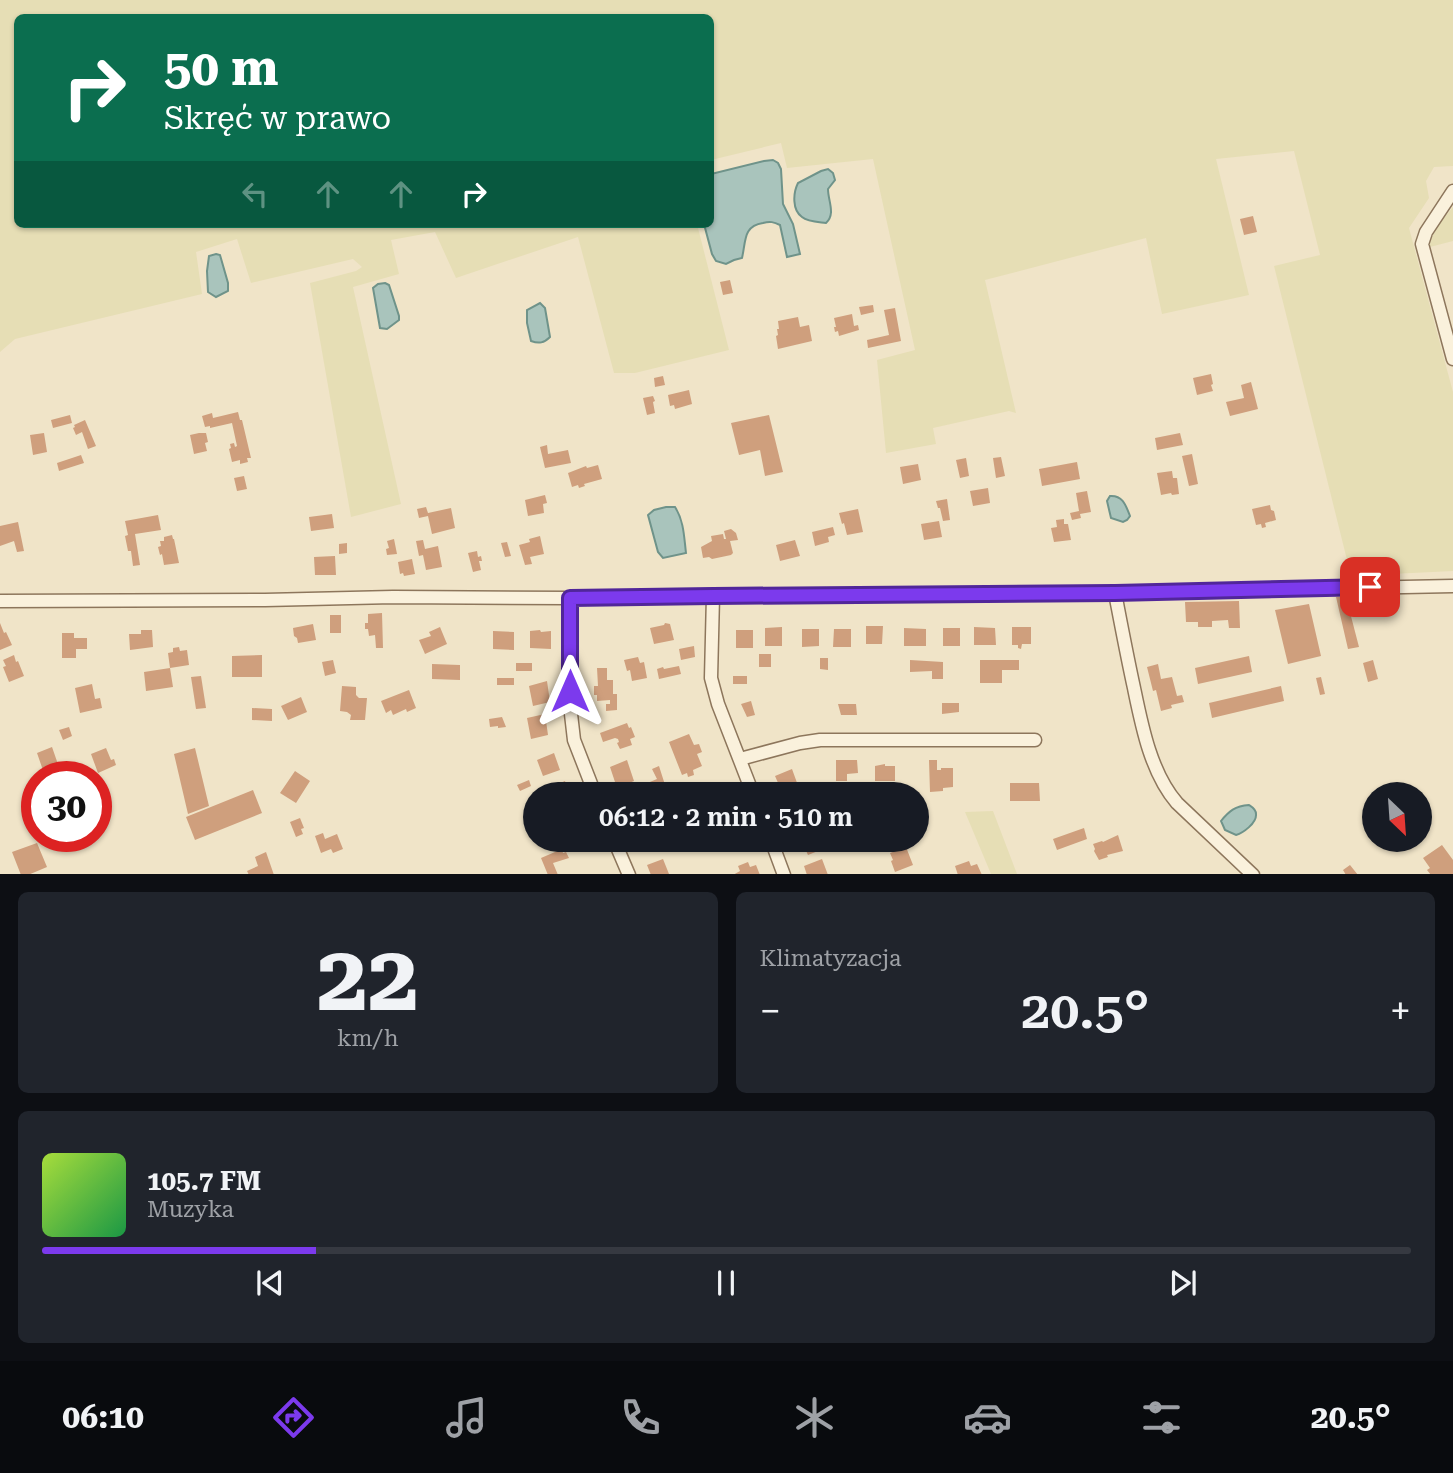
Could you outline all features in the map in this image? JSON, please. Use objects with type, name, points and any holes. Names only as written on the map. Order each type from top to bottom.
[{"type":"street","points":[[1453,191],[1426,232],[1422,244],[1453,359]]},
{"type":"street","points":[[0,601],[1115,593],[1453,586]]},
{"type":"street","points":[[1115,593],[1147,741],[1168,792],[1253,874]]},
{"type":"street","points":[[713,596],[711,678],[718,704],[749,782]]},
{"type":"street","points":[[570,598],[571,714],[574,740],[591,782]]},
{"type":"street","points":[[740,759],[820,740],[1035,740]]},
{"type":"street","points":[[619,852],[629,874]]},
{"type":"street","points":[[776,852],[784,874]]},
{"type":"shaded area","points":[[0,0],[1453,0],[1453,166],[1434,167],[1426,181],[1429,198],[1409,228],[1453,392],[1453,571],[1351,576],[1274,266],[1320,255],[1294,151],[1216,159],[1249,295],[1162,314],[1146,238],[985,280],[1016,413],[1009,411],[933,428],[936,444],[886,453],[877,360],[915,350],[873,159],[787,168],[781,143],[714,159],[714,14],[14,14],[14,228],[698,228],[729,350],[635,373],[614,373],[578,237],[456,278],[435,232],[391,240],[399,274],[353,287],[401,504],[351,517],[310,283],[362,267],[353,259],[251,283],[237,239],[196,252],[202,294],[15,339],[0,352]]},
{"type":"shaded area","points":[[1453,207],[1453,241],[1426,248],[1439,224]]},
{"type":"shaded area","points":[[993,811],[1017,874],[991,874],[965,812]]},
{"type":"water","points":[[773,160],[781,169],[783,204],[793,224],[800,254],[787,257],[780,225],[768,222],[752,227],[749,231],[742,258],[726,264],[716,261],[705,228],[714,228],[714,173]]},
{"type":"water","points":[[828,169],[835,180],[828,189],[831,216],[826,223],[807,220],[796,210],[796,187],[798,183]]},
{"type":"water","points":[[220,255],[228,291],[216,297],[208,292],[207,271],[209,256]]},
{"type":"water","points":[[385,283],[389,285],[399,316],[399,320],[387,329],[380,328],[373,288]]},
{"type":"water","points":[[540,303],[545,308],[550,337],[539,343],[531,341],[527,310]]},
{"type":"water","points":[[1110,496],[1118,497],[1123,502],[1130,516],[1127,520],[1123,522],[1111,518],[1107,501]]},
{"type":"water","points":[[675,507],[678,512],[686,553],[663,558],[658,552],[648,515],[654,510]]},
{"type":"water","points":[[1249,805],[1256,812],[1252,824],[1236,835],[1225,830],[1221,821],[1227,814],[1236,808]]},
{"type":"building","points":[[1253,216],[1257,232],[1244,235],[1240,219]]},
{"type":"building","points":[[730,280],[733,293],[723,295],[720,282]]},
{"type":"building","points":[[873,305],[874,312],[861,315],[859,307]]},
{"type":"building","points":[[895,308],[901,341],[868,348],[867,340],[889,335],[884,310]]},
{"type":"building","points":[[852,314],[854,326],[858,325],[859,330],[839,336],[838,331],[835,332],[834,318]]},
{"type":"building","points":[[798,317],[800,327],[809,325],[812,341],[778,349],[778,321]]},
{"type":"building","points":[[1211,374],[1213,391],[1197,395],[1193,378]]},
{"type":"building","points":[[663,376],[665,385],[655,387],[654,378]]},
{"type":"building","points":[[1251,382],[1258,409],[1230,416],[1226,402],[1244,398],[1241,385]]},
{"type":"building","points":[[689,390],[692,404],[675,409],[674,405],[670,406],[668,395]]},
{"type":"building","points":[[653,396],[655,413],[647,415],[643,398]]},
{"type":"building","points":[[238,412],[251,458],[240,464],[240,460],[232,462],[229,449],[230,444],[237,446],[232,423],[205,427],[202,416],[212,413],[213,418]]},
{"type":"building","points":[[70,415],[72,423],[53,428],[51,420]]},
{"type":"building","points":[[769,415],[783,472],[765,476],[760,450],[739,455],[731,423]]},
{"type":"building","points":[[85,420],[96,446],[88,449],[82,432],[76,435],[73,428]]},
{"type":"building","points":[[44,433],[47,452],[33,455],[30,435]]},
{"type":"building","points":[[206,433],[207,451],[194,454],[190,435]]},
{"type":"building","points":[[1180,433],[1183,445],[1157,450],[1155,438]]},
{"type":"building","points":[[547,445],[548,454],[568,450],[571,463],[545,468],[540,447]]},
{"type":"building","points":[[1192,454],[1198,484],[1189,486],[1182,456]]},
{"type":"building","points":[[81,455],[84,463],[59,471],[57,463]]},
{"type":"building","points":[[1001,457],[1005,476],[996,478],[993,458]]},
{"type":"building","points":[[966,458],[969,476],[960,478],[956,460]]},
{"type":"building","points":[[1077,462],[1080,479],[1042,486],[1039,469]]},
{"type":"building","points":[[918,464],[921,480],[903,484],[900,467]]},
{"type":"building","points":[[598,465],[602,479],[579,488],[578,485],[572,487],[568,473],[586,466]]},
{"type":"building","points":[[1172,471],[1173,478],[1177,478],[1179,494],[1161,495],[1157,473]]},
{"type":"building","points":[[244,476],[247,489],[237,491],[234,478]]},
{"type":"building","points":[[988,488],[990,503],[973,506],[970,491]]},
{"type":"building","points":[[1087,491],[1091,512],[1080,514],[1081,518],[1072,520],[1070,513],[1079,511],[1076,493]]},
{"type":"building","points":[[545,495],[547,503],[543,504],[544,513],[528,516],[525,500]]},
{"type":"building","points":[[947,499],[950,520],[943,521],[936,501]]},
{"type":"building","points":[[1270,505],[1276,520],[1265,523],[1266,527],[1262,528],[1261,524],[1256,525],[1252,509]]},
{"type":"building","points":[[426,507],[428,513],[451,508],[455,528],[432,534],[428,516],[419,518],[417,509]]},
{"type":"building","points":[[858,509],[863,532],[847,535],[839,513]]},
{"type":"building","points":[[332,514],[334,528],[311,531],[309,517]]},
{"type":"building","points":[[158,515],[161,530],[135,534],[140,565],[133,566],[125,536],[128,535],[125,521]]},
{"type":"building","points":[[1064,519],[1064,524],[1068,524],[1071,540],[1054,542],[1051,528],[1057,527],[1056,520]]},
{"type":"building","points":[[939,521],[942,537],[924,540],[921,524]]},
{"type":"building","points":[[18,522],[24,551],[17,552],[14,541],[0,546],[0,526]]},
{"type":"building","points":[[833,527],[835,535],[828,537],[829,542],[815,546],[812,532]]},
{"type":"building","points":[[731,529],[738,540],[730,541],[733,553],[712,559],[703,558],[701,547],[712,541],[711,536],[723,534],[726,539],[724,531]]},
{"type":"building","points":[[172,535],[179,563],[164,565],[158,547],[164,537]]},
{"type":"building","points":[[540,536],[544,554],[530,557],[532,564],[525,565],[519,545]]},
{"type":"building","points":[[394,539],[397,554],[387,555],[387,541]]},
{"type":"building","points":[[423,540],[425,549],[438,546],[442,567],[426,570],[416,541]]},
{"type":"building","points":[[795,540],[800,556],[780,561],[776,545]]},
{"type":"building","points":[[507,542],[511,556],[505,557],[501,543]]},
{"type":"building","points":[[347,543],[347,553],[339,554],[339,544]]},
{"type":"building","points":[[477,551],[478,557],[481,556],[481,570],[473,572],[468,553]]},
{"type":"building","points":[[335,556],[336,575],[315,575],[314,557]]},
{"type":"building","points":[[412,559],[415,574],[400,574],[398,562]]},
{"type":"building","points":[[1336,597],[1346,597],[1359,647],[1348,649]]},
{"type":"building","points":[[1239,601],[1240,628],[1229,628],[1228,620],[1212,621],[1212,627],[1198,627],[1198,622],[1186,622],[1185,602]]},
{"type":"building","points":[[1309,604],[1321,656],[1288,664],[1275,610]]},
{"type":"building","points":[[382,613],[383,648],[376,648],[375,635],[369,636],[365,623],[368,623],[368,614]]},
{"type":"building","points":[[330,615],[341,615],[341,633],[330,633]]},
{"type":"building","points":[[0,623],[12,645],[0,650]]},
{"type":"building","points":[[313,624],[316,640],[298,643],[293,628]]},
{"type":"building","points":[[670,624],[674,640],[654,644],[650,628]]},
{"type":"building","points":[[866,626],[883,626],[882,644],[866,644]]},
{"type":"building","points":[[440,627],[447,644],[425,654],[419,640],[431,636],[429,632]]},
{"type":"building","points":[[782,627],[782,646],[765,646],[765,628]]},
{"type":"building","points":[[974,627],[995,628],[996,645],[974,645]]},
{"type":"building","points":[[1012,627],[1031,627],[1031,644],[1022,644],[1021,649],[1018,645],[1012,645]]},
{"type":"building","points":[[904,628],[926,629],[926,646],[904,646]]},
{"type":"building","points":[[943,628],[960,628],[960,646],[943,646]]},
{"type":"building","points":[[802,629],[819,629],[819,646],[802,647]]},
{"type":"building","points":[[834,629],[851,629],[851,647],[833,647]]},
{"type":"building","points":[[141,630],[152,630],[153,647],[130,650],[129,634],[141,634]]},
{"type":"building","points":[[736,630],[753,630],[753,648],[736,648]]},
{"type":"building","points":[[493,631],[514,632],[514,650],[493,649]]},
{"type":"building","points":[[530,631],[551,631],[551,649],[530,648]]},
{"type":"building","points":[[62,633],[74,633],[74,638],[87,638],[87,649],[76,649],[76,658],[62,658]]},
{"type":"building","points":[[694,646],[695,657],[681,660],[679,649]]},
{"type":"building","points":[[179,647],[180,651],[187,650],[189,665],[170,668],[168,653]]},
{"type":"building","points":[[759,654],[771,654],[771,667],[759,667]]},
{"type":"building","points":[[14,655],[24,676],[9,682],[3,660]]},
{"type":"building","points":[[262,655],[262,677],[232,677],[232,656]]},
{"type":"building","points":[[1249,656],[1252,672],[1198,684],[1195,668]]},
{"type":"building","points":[[638,657],[640,663],[644,662],[647,678],[632,681],[624,660]]},
{"type":"building","points":[[820,658],[828,658],[828,670],[820,669]]},
{"type":"building","points":[[333,660],[336,673],[325,676],[322,662]]},
{"type":"building","points":[[910,660],[943,662],[943,679],[932,679],[932,671],[910,672]]},
{"type":"building","points":[[980,660],[1019,660],[1019,670],[1002,670],[1002,683],[980,683]]},
{"type":"building","points":[[1373,660],[1378,679],[1368,682],[1363,663]]},
{"type":"building","points":[[516,663],[532,663],[532,671],[516,671]]},
{"type":"building","points":[[432,664],[460,665],[460,680],[432,679]]},
{"type":"building","points":[[1158,664],[1161,679],[1172,677],[1177,696],[1182,695],[1184,702],[1161,711],[1147,667]]},
{"type":"building","points":[[679,666],[681,674],[659,679],[657,669]]},
{"type":"building","points":[[170,668],[173,687],[146,691],[144,672]]},
{"type":"building","points":[[597,668],[607,668],[607,680],[613,680],[613,694],[617,694],[617,710],[606,711],[606,704],[610,704],[610,700],[597,701],[597,695],[594,695],[594,686],[598,686]]},
{"type":"building","points":[[201,676],[206,708],[196,709],[191,677]]},
{"type":"building","points":[[733,676],[747,676],[747,684],[733,684]]},
{"type":"building","points":[[1321,677],[1325,694],[1320,695],[1316,678]]},
{"type":"building","points":[[497,678],[514,678],[514,685],[497,685]]},
{"type":"building","points":[[547,681],[550,702],[533,706],[529,686]]},
{"type":"building","points":[[92,684],[95,699],[100,698],[102,708],[80,713],[75,688]]},
{"type":"building","points":[[342,686],[356,687],[356,695],[359,698],[367,698],[365,720],[350,720],[351,715],[340,711]]},
{"type":"building","points":[[1281,686],[1284,701],[1212,718],[1209,703]]},
{"type":"building","points":[[409,690],[416,708],[393,715],[391,710],[386,713],[381,701]]},
{"type":"building","points":[[301,697],[307,712],[288,720],[281,706]]},
{"type":"building","points":[[751,701],[755,715],[747,717],[741,704]]},
{"type":"building","points":[[942,703],[959,703],[959,712],[942,714]]},
{"type":"building","points":[[838,704],[856,704],[857,715],[841,715]]},
{"type":"building","points":[[252,708],[272,709],[272,721],[252,720]]},
{"type":"building","points":[[545,714],[548,735],[531,739],[527,718]]},
{"type":"building","points":[[502,717],[506,727],[490,727],[489,719]]},
{"type":"building","points":[[627,723],[635,737],[630,739],[632,745],[620,749],[618,739],[615,738],[603,742],[600,733]]},
{"type":"building","points":[[69,727],[72,736],[63,740],[59,730]]},
{"type":"building","points":[[689,734],[694,745],[699,744],[702,752],[697,754],[702,766],[693,770],[694,775],[688,777],[687,773],[682,775],[669,742]]},
{"type":"building","points":[[52,747],[57,761],[40,761],[37,753]]},
{"type":"building","points":[[106,748],[116,765],[112,767],[112,761],[94,761],[91,754]]},
{"type":"building","points":[[195,748],[209,806],[188,814],[174,754]]},
{"type":"building","points":[[554,753],[560,770],[543,776],[537,760]]},
{"type":"building","points":[[627,760],[634,781],[615,782],[610,767]]},
{"type":"building","points":[[836,760],[857,760],[858,773],[847,774],[847,781],[836,781]]},
{"type":"building","points":[[929,760],[937,760],[937,770],[953,768],[953,787],[930,792]]},
{"type":"building","points":[[659,766],[664,782],[650,782],[657,779],[652,769]]},
{"type":"building","points":[[875,766],[895,766],[895,781],[875,781]]},
{"type":"building","points":[[792,769],[797,782],[778,782],[775,776]]},
{"type":"building","points":[[295,771],[310,781],[296,803],[280,793]]},
{"type":"building","points":[[523,782],[523,790],[520,791],[517,785]]},
{"type":"building","points":[[1010,783],[1039,783],[1040,801],[1010,801]]},
{"type":"building","points":[[253,790],[262,813],[195,840],[186,817]]},
{"type":"building","points":[[300,818],[303,834],[296,837],[290,822]]},
{"type":"building","points":[[1084,828],[1087,839],[1057,850],[1053,839]]},
{"type":"building","points":[[323,833],[325,839],[337,834],[343,849],[333,853],[331,849],[321,853],[315,836]]},
{"type":"building","points":[[1118,835],[1123,851],[1099,860],[1093,844]]},
{"type":"building","points":[[1442,845],[1453,860],[1453,874],[1430,874],[1427,870],[1430,868],[1423,858]]},
{"type":"building","points":[[21,849],[21,852],[41,852],[47,867],[30,874],[21,874],[12,852]]},
{"type":"building","points":[[266,852],[274,874],[248,874],[247,871],[258,866],[255,857]]},
{"type":"building","points":[[555,852],[566,852],[569,858],[553,863],[558,874],[548,874],[541,858]]},
{"type":"building","points":[[908,852],[913,865],[895,872],[890,853]]},
{"type":"building","points":[[663,859],[669,874],[651,874],[647,865]]},
{"type":"building","points":[[822,859],[828,874],[807,874],[804,866]]},
{"type":"building","points":[[969,861],[971,866],[977,864],[982,874],[958,874],[955,866]]},
{"type":"building","points":[[748,862],[750,867],[756,865],[760,874],[735,874],[740,871],[738,866]]},
{"type":"building","points":[[1350,865],[1357,874],[1345,874],[1343,870]]},
{"type":"route","points":[[570,691],[570,598],[1115,593],[1370,587]]}]
